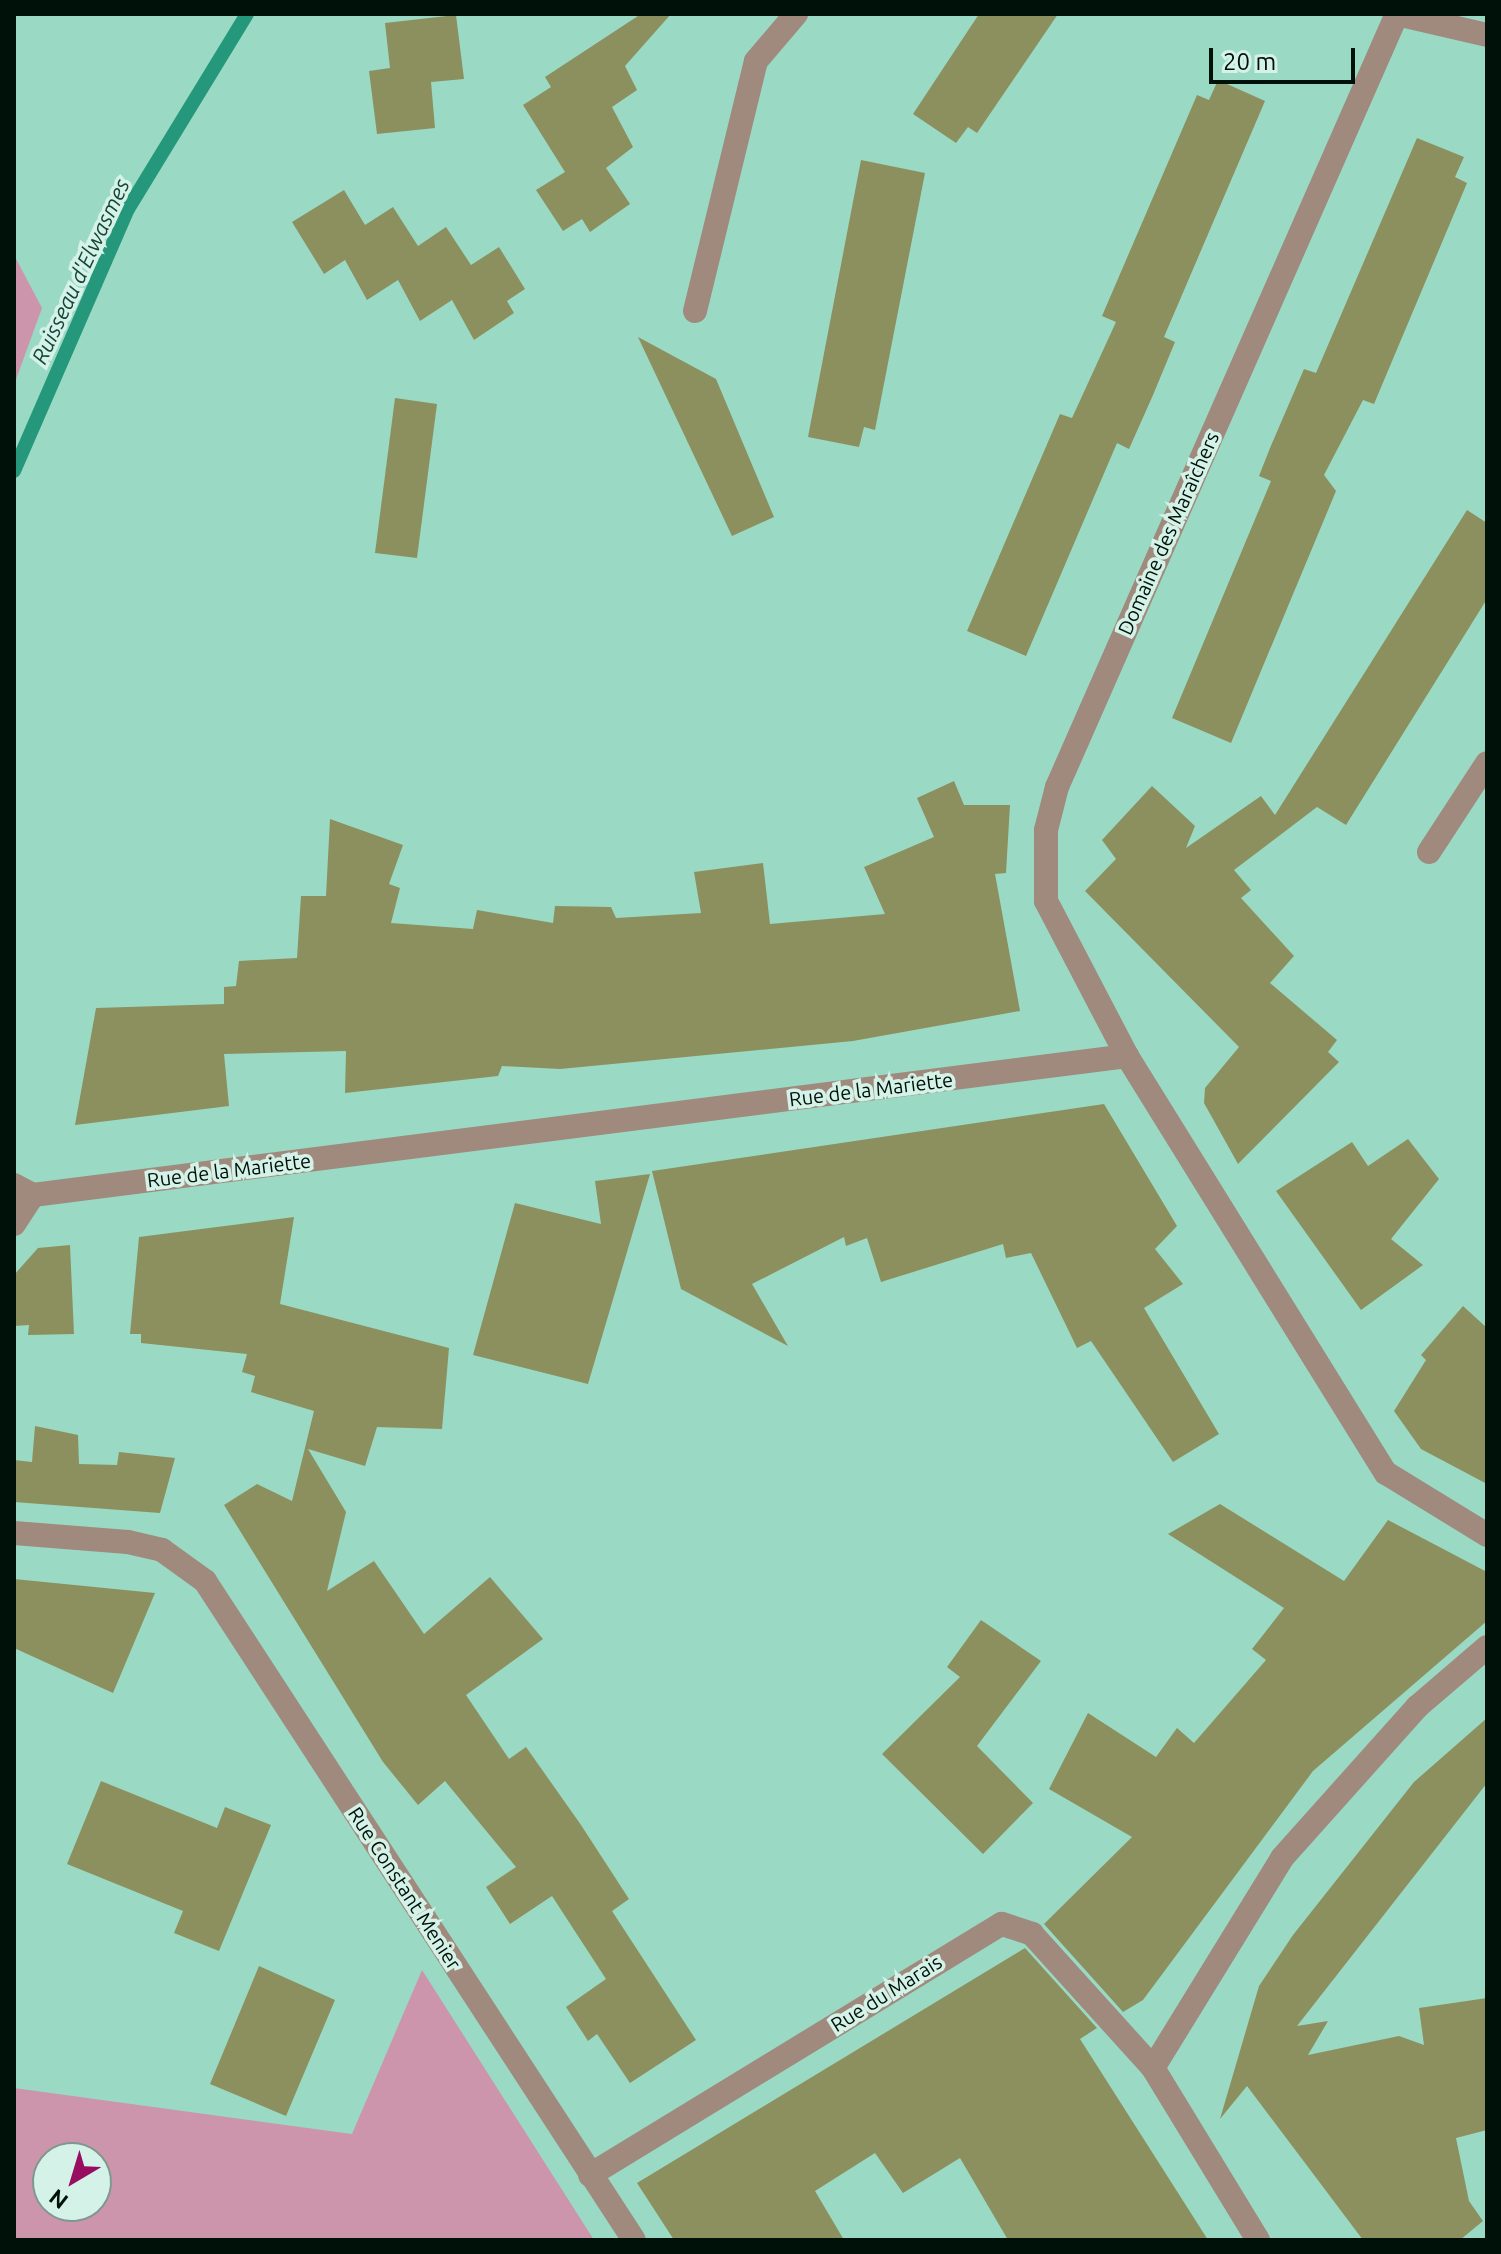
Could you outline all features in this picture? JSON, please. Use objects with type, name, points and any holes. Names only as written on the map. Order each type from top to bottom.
[{"type":"street","points":[[695,311],[756,61],[796,14]]},
{"type":"street","name":"Domaine des Maraîchers","points":[[1127,1056],[1046,901],[1046,830],[1057,787],[1397,14],[1487,35]]},
{"type":"street","points":[[1429,852],[1487,763]]},
{"type":"street","points":[[1127,1056],[1386,1473],[1487,1535]]},
{"type":"street","name":"Rue de la Mariette","points":[[24,1190],[1127,1056]]},
{"type":"street","points":[[14,1224],[24,1190]]},
{"type":"street","name":"Rue Constant Menier","points":[[14,1533],[162,1550],[205,1581],[634,2240]]},
{"type":"street","points":[[1153,2068],[1282,1858],[1417,1707],[1487,1647]]},
{"type":"street","name":"Rue du Marais","points":[[590,2175],[1002,1924],[1032,1934],[1153,2068],[1258,2240]]},
{"type":"shaded area","points":[[14,255],[42,308],[14,385]]},
{"type":"shaded area","points":[[422,1970],[594,2240],[14,2240],[14,2088],[352,2134]]},
{"type":"building","points":[[641,14],[671,14],[625,66],[637,90],[612,107],[633,147],[606,168],[630,204],[590,232],[582,219],[563,231],[536,190],[565,172],[523,105],[551,87],[545,77]]},
{"type":"building","points":[[979,14],[1058,14],[977,133],[968,127],[956,143],[913,114]]},
{"type":"building","points":[[456,15],[464,79],[431,82],[435,128],[377,134],[369,71],[390,68],[385,23]]},
{"type":"building","points":[[1218,80],[1265,101],[1164,337],[1175,342],[1153,395],[1129,449],[1117,443],[1026,656],[967,631],[1060,414],[1072,418],[1116,322],[1102,316],[1197,95],[1209,100]]},
{"type":"building","points":[[1417,138],[1464,157],[1455,177],[1467,183],[1374,404],[1363,400],[1324,475],[1336,491],[1231,743],[1172,718],[1271,481],[1259,476],[1270,448],[1304,369],[1316,373]]},
{"type":"building","points":[[861,160],[925,173],[875,430],[864,427],[859,447],[808,437]]},
{"type":"building","points":[[344,190],[365,225],[393,207],[418,246],[446,227],[471,265],[499,247],[525,289],[507,301],[514,313],[474,340],[452,300],[420,321],[398,280],[367,300],[345,260],[324,274],[292,222]]},
{"type":"building","points":[[638,337],[716,379],[774,517],[732,536]]},
{"type":"building","points":[[395,398],[437,404],[417,558],[375,553]]},
{"type":"building","points":[[1467,510],[1487,523],[1487,599],[1346,825],[1317,807],[1234,870],[1251,890],[1241,898],[1294,956],[1270,983],[1337,1040],[1328,1052],[1339,1062],[1238,1164],[1204,1103],[1205,1088],[1239,1047],[1085,891],[1116,859],[1102,840],[1152,786],[1195,826],[1186,848],[1261,796],[1275,815]]},
{"type":"building","points":[[954,781],[964,805],[1010,805],[1006,873],[995,874],[1020,1011],[853,1041],[560,1069],[502,1066],[498,1076],[345,1093],[346,1051],[224,1054],[229,1106],[75,1125],[96,1008],[224,1004],[224,987],[236,986],[239,961],[297,958],[301,896],[326,896],[330,819],[403,845],[389,884],[400,888],[391,923],[473,929],[477,910],[553,923],[555,906],[611,907],[616,918],[701,913],[694,872],[763,863],[770,924],[885,914],[864,867],[934,837],[917,798]]},
{"type":"building","points":[[1104,1104],[1177,1226],[1155,1249],[1183,1284],[1144,1308],[1219,1434],[1173,1462],[1091,1341],[1077,1348],[1031,1253],[1006,1258],[1003,1244],[881,1282],[867,1238],[846,1246],[844,1237],[752,1284],[788,1346],[681,1289],[652,1171]]},
{"type":"building","points":[[1408,1139],[1439,1179],[1391,1239],[1423,1265],[1361,1310],[1276,1191],[1352,1142],[1368,1166]]},
{"type":"building","points":[[650,1174],[588,1384],[473,1355],[515,1203],[601,1224],[595,1181]]},
{"type":"building","points":[[294,1217],[280,1304],[449,1348],[442,1429],[377,1427],[365,1466],[308,1449],[346,1512],[327,1591],[374,1561],[424,1634],[490,1577],[543,1639],[466,1695],[509,1759],[526,1747],[581,1825],[629,1899],[612,1911],[696,2040],[630,2083],[597,2034],[588,2041],[566,2007],[606,1979],[552,1896],[510,1924],[486,1887],[516,1867],[445,1781],[418,1805],[383,1762],[224,1505],[257,1484],[292,1501],[314,1411],[251,1392],[255,1376],[242,1372],[247,1354],[141,1343],[141,1334],[130,1334],[139,1237]]},
{"type":"building","points":[[70,1245],[74,1334],[28,1335],[29,1325],[14,1326],[14,1275],[38,1248]]},
{"type":"building","points":[[1463,1306],[1487,1328],[1487,1484],[1421,1449],[1394,1411],[1426,1360],[1421,1355]]},
{"type":"building","points":[[35,1426],[78,1435],[79,1464],[117,1465],[119,1452],[175,1458],[160,1513],[14,1502],[14,1460],[32,1462]]},
{"type":"building","points":[[1220,1504],[1344,1581],[1388,1520],[1487,1572],[1487,1621],[1313,1771],[1143,2000],[1123,2012],[1044,1924],[1132,1837],[1049,1789],[1088,1713],[1156,1757],[1177,1728],[1194,1743],[1266,1660],[1252,1649],[1284,1608],[1168,1534]]},
{"type":"building","points":[[14,1579],[155,1593],[113,1693],[14,1648]]},
{"type":"building","points":[[981,1620],[1041,1661],[977,1746],[1033,1803],[983,1854],[882,1754],[960,1677],[947,1667]]},
{"type":"building","points":[[1487,1718],[1487,1783],[1297,2026],[1328,2021],[1308,2055],[1399,2036],[1424,2045],[1419,2008],[1487,1998],[1487,2130],[1456,2138],[1469,2201],[1483,2221],[1460,2240],[1363,2240],[1247,2086],[1220,2119],[1259,1986],[1293,1935],[1414,1782]]},
{"type":"building","points":[[101,1781],[217,1828],[225,1807],[271,1825],[219,1951],[174,1933],[183,1911],[67,1864]]},
{"type":"building","points":[[1025,1948],[1097,2028],[1080,2039],[1208,2240],[1008,2240],[960,2158],[903,2193],[875,2153],[815,2191],[844,2240],[674,2240],[637,2183]]},
{"type":"building","points":[[259,1966],[335,2000],[286,2116],[210,2084]]},
{"type":"waterway","name":"Ruisseau d'Elwasmes","points":[[14,471],[128,209],[247,14]]}]
